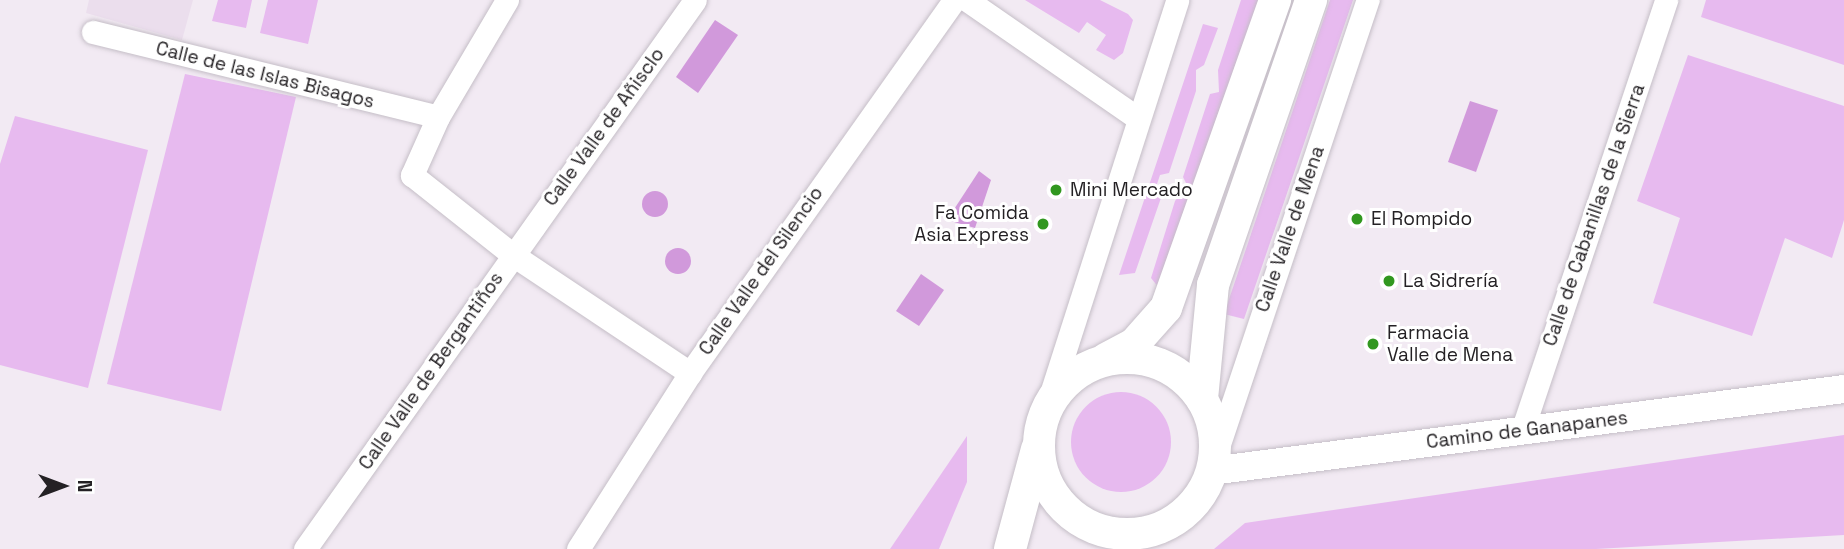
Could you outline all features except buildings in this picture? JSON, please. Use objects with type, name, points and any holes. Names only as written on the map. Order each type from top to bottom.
[{"type":"main road","points":[[1010,549],[1047,407],[1074,375],[1134,344],[1166,308],[1275,0]]},
{"type":"main road","points":[[1202,399],[1213,285],[1311,0]]},
{"type":"main road","points":[[1092,549],[1181,516],[1212,465],[1213,425],[1202,399],[1162,364],[1106,359]]},
{"type":"main road","points":[[1039,441],[1050,491],[1067,511],[1105,532],[1132,534]]},
{"type":"street","name":"Calle Valle de Bergantiños","points":[[305,549],[513,255],[412,175],[438,117],[507,0]]},
{"type":"street","name":"Calle Valle de Añisclo","points":[[513,255],[695,0]]},
{"type":"street","name":"Calle Valle del Silencio","points":[[578,549],[690,373],[954,0]]},
{"type":"street","points":[[967,0],[1136,117]]},
{"type":"street","points":[[1047,407],[1136,117],[1177,0]]},
{"type":"street","name":"Calle Valle de Mena","points":[[1212,465],[1368,0]]},
{"type":"street","name":"Calle de Cabanillas de la Sierra","points":[[1522,431],[1666,0]]},
{"type":"street","name":"Calle de las Islas Bisagos","points":[[93,32],[438,117]]},
{"type":"street","points":[[513,255],[690,373]]},
{"type":"street","name":"Camino de Ganapanes","points":[[1212,465],[1522,431],[1844,389]]},
{"type":"shaded area","points":[[89,0],[193,0],[182,40],[86,13]]},
{"type":"shaded area","points":[[218,0],[252,0],[246,28],[212,21]]},
{"type":"shaded area","points":[[268,0],[318,0],[308,44],[260,33]]},
{"type":"shaded area","points":[[1025,0],[1100,0],[1128,14],[1133,20],[1123,53],[1114,60],[1096,50],[1106,35],[1087,22],[1079,33]]},
{"type":"shaded area","points":[[1241,0],[1261,0],[1159,288],[1151,278],[1175,201],[1187,185],[1183,177],[1210,94],[1219,92],[1218,70]]},
{"type":"shaded area","points":[[1330,0],[1353,0],[1244,319],[1224,314]]},
{"type":"shaded area","points":[[1706,0],[1844,0],[1844,65],[1701,17]]},
{"type":"shaded area","points":[[715,20],[738,35],[698,93],[676,77]]},
{"type":"shaded area","points":[[1203,24],[1218,28],[1204,65],[1196,70],[1196,91],[1169,173],[1160,175],[1156,187],[1162,195],[1135,273],[1119,275]]},
{"type":"shaded area","points":[[1688,55],[1844,106],[1844,220],[1832,258],[1785,238],[1752,336],[1653,303],[1680,218],[1637,201]]},
{"type":"shaded area","points":[[185,74],[296,97],[221,411],[107,384]]},
{"type":"shaded area","points":[[1470,101],[1498,110],[1476,172],[1448,162]]},
{"type":"shaded area","points":[[15,116],[148,150],[88,388],[0,365],[0,164]]},
{"type":"shaded area","points":[[979,171],[991,180],[975,228],[947,220]]},
{"type":"shaded area","points":[[655,191],[664,195],[668,204],[664,213],[655,217],[646,213],[642,204],[646,195]]},
{"type":"shaded area","points":[[678,248],[688,251],[691,261],[688,271],[678,274],[668,271],[665,261],[668,251]]},
{"type":"shaded area","points":[[921,274],[944,290],[919,326],[896,311]]},
{"type":"shaded area","points":[[1121,392],[1140,396],[1156,407],[1167,423],[1171,442],[1167,461],[1156,477],[1140,488],[1121,492],[1102,488],[1086,477],[1075,461],[1071,442],[1075,423],[1086,407],[1102,396]]},
{"type":"shaded area","points":[[1844,435],[1844,535],[1596,549],[1214,549],[1245,523]]},
{"type":"shaded area","points":[[967,436],[967,482],[939,549],[890,549]]},
{"type":"place","name":"Mini Mercado","points":[[1056,190]]},
{"type":"place","name":"El Rompido","points":[[1357,219]]},
{"type":"place","name":"Fa Comida Asia Express","points":[[1043,224]]},
{"type":"place","name":"La Sidrería","points":[[1389,281]]},
{"type":"place","name":"Farmacia Valle de Mena","points":[[1373,344]]}]
